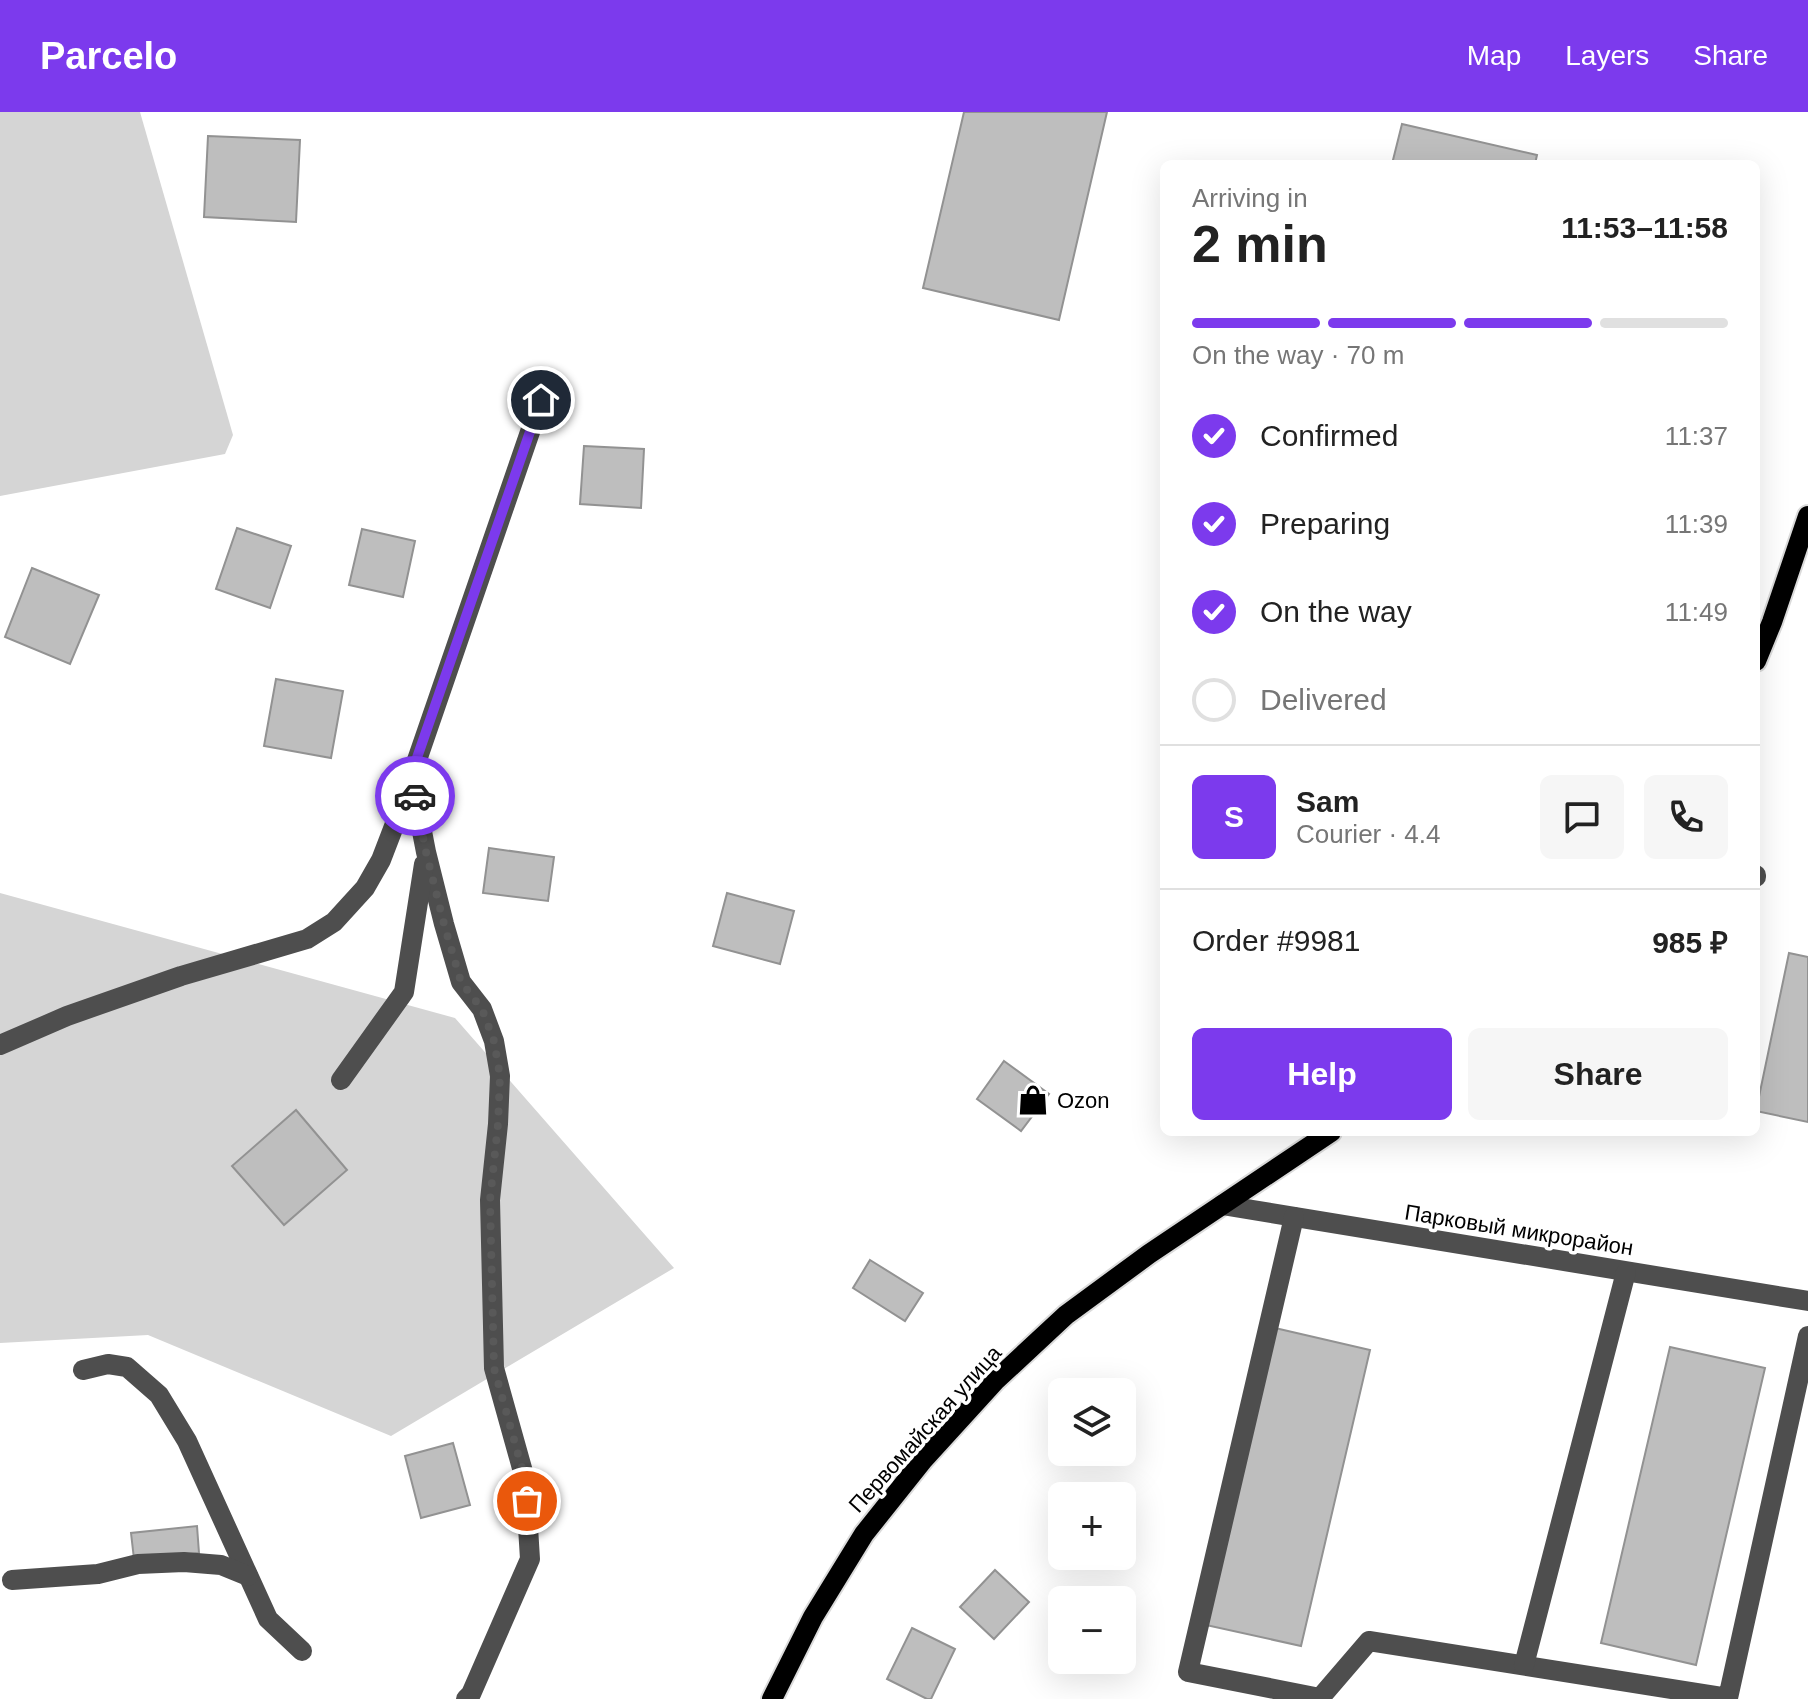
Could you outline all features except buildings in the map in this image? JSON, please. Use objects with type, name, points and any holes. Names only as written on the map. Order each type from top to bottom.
[{"type":"main road","points":[[1760,651],[1808,516]]},
{"type":"main road","name":"Первомайская улица","points":[[772,1699],[813,1617],[864,1534],[923,1460],[995,1381],[1066,1315],[1149,1254],[1325,1136]]},
{"type":"street","points":[[0,1045],[67,1016],[181,976],[307,939],[334,922],[365,888],[381,860],[541,400]]},
{"type":"street","points":[[411,775],[426,852],[461,982],[482,1009],[494,1041],[500,1076],[490,1200],[494,1368],[525,1479],[528,1522],[530,1559],[471,1694],[466,1699]]},
{"type":"street","points":[[341,1080],[404,992],[426,852]]},
{"type":"street","name":"Парковый микрорайон","points":[[1222,1205],[1808,1301]]},
{"type":"street","points":[[1294,1217],[1188,1672],[1320,1698],[1369,1641],[1728,1698],[1808,1336]]},
{"type":"street","points":[[1524,1665],[1626,1272]]},
{"type":"street","points":[[83,1370],[108,1364],[127,1367],[159,1395],[187,1441],[268,1619],[302,1651]]},
{"type":"street","points":[[12,1580],[98,1574],[138,1564],[184,1562],[221,1565],[248,1576]]},
{"type":"shaded area","points":[[0,112],[140,112],[233,435],[225,454],[0,496]]},
{"type":"shaded area","points":[[0,893],[455,1018],[674,1268],[391,1436],[148,1335],[0,1343]]},
{"type":"way so far","points":[[415,796],[426,852],[461,982],[482,1009],[494,1041],[500,1076],[490,1200],[494,1368],[525,1479],[527,1501]]},
{"type":"place","name":"Ozon","points":[[1033,1100]]},
{"type":"route","points":[[415,796],[411,775],[541,400]]}]
